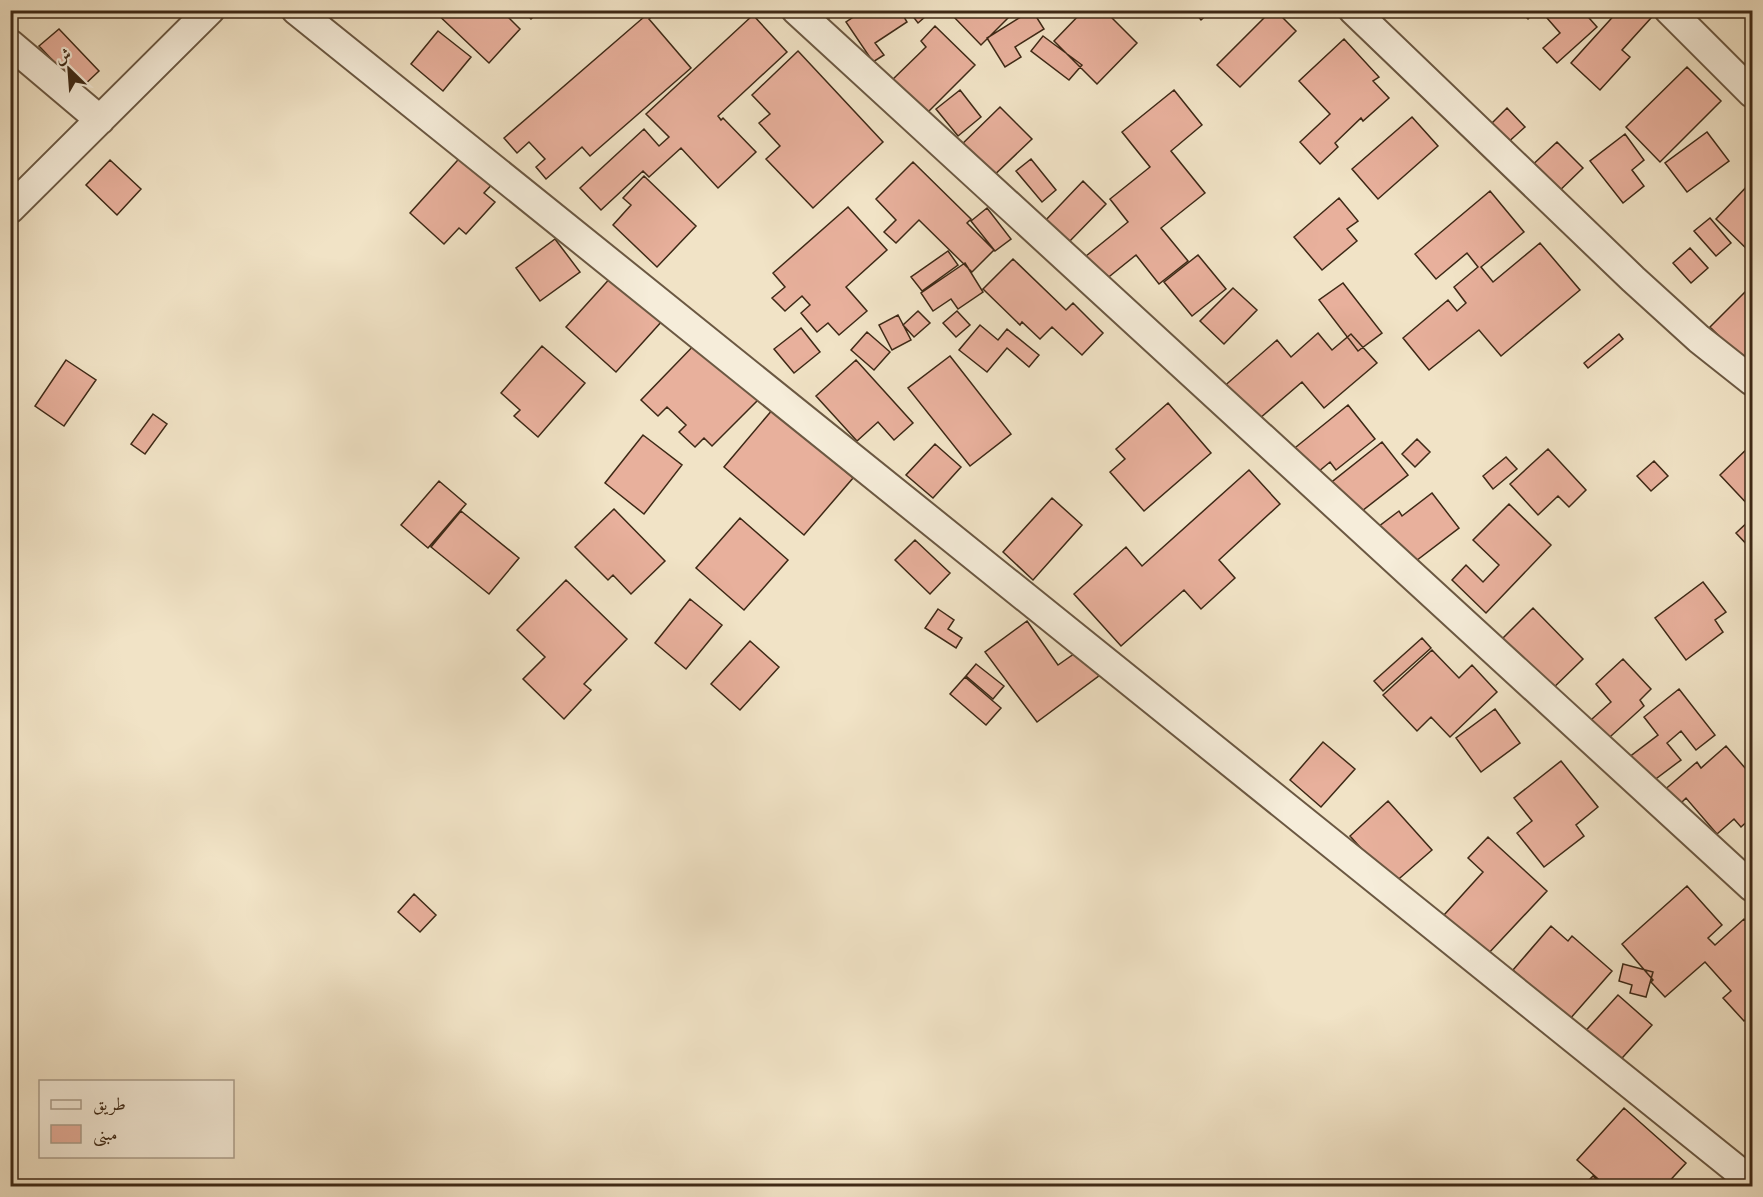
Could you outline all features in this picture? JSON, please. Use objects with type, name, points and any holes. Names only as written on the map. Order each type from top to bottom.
[{"type":"street","points":[[10,209],[210,10]]},
{"type":"street","points":[[296,10],[1752,1182]]},
{"type":"street","points":[[796,10],[1752,887]]},
{"type":"street","points":[[1353,10],[1633,279],[1699,339],[1752,381]]},
{"type":"street","points":[[1669,10],[1752,93]]},
{"type":"street","points":[[10,44],[100,120]]},
{"type":"building","points":[[433,10],[501,10],[520,29],[489,63]]},
{"type":"building","points":[[523,10],[541,10],[531,19]]},
{"type":"building","points":[[639,10],[659,10],[649,19],[691,68],[590,156],[582,147],[546,179],[536,167],[545,159],[529,142],[517,153],[504,138],[644,17]]},
{"type":"building","points":[[822,10],[838,10],[829,18]]},
{"type":"building","points":[[864,10],[900,10],[907,22],[875,43],[884,55],[873,62],[846,22]]},
{"type":"building","points":[[908,10],[933,10],[918,23]]},
{"type":"building","points":[[954,10],[1016,10],[981,45],[951,14]]},
{"type":"building","points":[[1032,10],[1044,29],[1015,47],[1021,57],[1005,67],[987,38]]},
{"type":"building","points":[[1084,10],[1104,10],[1137,43],[1097,84],[1054,41]]},
{"type":"building","points":[[1193,10],[1212,10],[1201,20]]},
{"type":"building","points":[[1272,10],[1275,10],[1296,31],[1240,87],[1217,65]]},
{"type":"building","points":[[1519,10],[1536,10],[1528,19]]},
{"type":"building","points":[[1554,10],[1582,10],[1597,27],[1557,63],[1543,48],[1560,33],[1547,18]]},
{"type":"building","points":[[1619,10],[1642,10],[1651,18],[1622,50],[1630,57],[1600,90],[1571,63]]},
{"type":"building","points":[[753,15],[787,52],[718,116],[721,120],[723,118],[756,152],[718,188],[681,148],[649,177],[643,171],[601,210],[580,188],[644,129],[659,146],[669,137],[646,114]]},
{"type":"building","points":[[935,26],[975,65],[923,117],[889,83],[926,47],[921,41]]},
{"type":"building","points":[[59,29],[99,71],[80,89],[39,46]]},
{"type":"building","points":[[438,31],[471,57],[443,91],[411,64]]},
{"type":"building","points":[[1043,36],[1082,65],[1069,80],[1031,51]]},
{"type":"building","points":[[1344,39],[1379,77],[1373,81],[1389,98],[1363,121],[1361,118],[1335,143],[1338,147],[1320,164],[1300,142],[1330,114],[1299,81]]},
{"type":"building","points":[[798,51],[883,142],[813,208],[766,159],[780,146],[759,123],[770,114],[752,95]]},
{"type":"building","points":[[1687,67],[1721,101],[1660,162],[1626,127]]},
{"type":"building","points":[[960,90],[981,117],[958,136],[936,109]]},
{"type":"building","points":[[1174,90],[1202,125],[1171,151],[1205,193],[1161,228],[1188,261],[1159,284],[1136,255],[1105,280],[1086,256],[1128,222],[1110,199],[1150,167],[1122,132]]},
{"type":"building","points":[[1000,107],[1032,139],[986,183],[955,151]]},
{"type":"building","points":[[1507,108],[1525,127],[1505,145],[1488,127]]},
{"type":"building","points":[[1412,117],[1438,146],[1378,199],[1352,169]]},
{"type":"building","points":[[1707,132],[1729,161],[1687,192],[1665,163]]},
{"type":"building","points":[[1625,134],[1644,160],[1632,170],[1644,186],[1623,203],[1590,161]]},
{"type":"building","points":[[1557,142],[1583,168],[1553,197],[1527,170]]},
{"type":"building","points":[[466,151],[497,179],[484,193],[495,202],[466,234],[459,228],[444,244],[410,213]]},
{"type":"building","points":[[1031,159],[1056,190],[1042,202],[1016,171]]},
{"type":"building","points":[[110,160],[141,189],[117,215],[86,185]]},
{"type":"building","points":[[913,162],[971,219],[967,223],[994,250],[972,272],[919,220],[896,243],[884,232],[896,220],[876,199]]},
{"type":"building","points":[[644,176],[696,226],[657,267],[613,225],[631,205],[623,198]]},
{"type":"building","points":[[1083,181],[1106,204],[1067,244],[1044,222]]},
{"type":"building","points":[[1752,181],[1752,254],[1716,219]]},
{"type":"building","points":[[1490,191],[1524,232],[1481,267],[1493,282],[1540,243],[1580,290],[1501,356],[1479,330],[1429,370],[1403,338],[1448,300],[1457,311],[1466,303],[1454,287],[1478,267],[1467,253],[1436,279],[1415,254]]},
{"type":"building","points":[[1339,198],[1358,221],[1347,229],[1357,241],[1322,270],[1294,237]]},
{"type":"building","points":[[848,207],[887,250],[846,287],[867,311],[839,335],[828,323],[817,332],[801,313],[810,305],[802,296],[785,311],[772,298],[785,287],[773,273]]},
{"type":"building","points":[[987,208],[1011,239],[995,251],[971,221]]},
{"type":"building","points":[[1710,218],[1731,243],[1716,256],[1694,231]]},
{"type":"building","points":[[555,239],[580,272],[540,301],[516,268]]},
{"type":"building","points":[[1690,248],[1708,268],[1691,283],[1673,263]]},
{"type":"building","points":[[948,251],[958,265],[922,291],[911,277]]},
{"type":"building","points":[[1198,255],[1226,289],[1192,316],[1164,282]]},
{"type":"building","points":[[1013,259],[1066,310],[1073,303],[1103,333],[1082,355],[1052,327],[1040,339],[1022,322],[1020,325],[983,289]]},
{"type":"building","points":[[965,263],[983,292],[958,309],[951,299],[933,311],[921,293]]},
{"type":"building","points":[[613,275],[663,320],[616,372],[566,327]]},
{"type":"building","points":[[1343,283],[1382,333],[1358,351],[1319,300]]},
{"type":"building","points":[[1752,285],[1752,369],[1710,327]]},
{"type":"building","points":[[1233,288],[1257,310],[1224,344],[1200,321]]},
{"type":"building","points":[[918,311],[930,323],[914,337],[903,325]]},
{"type":"building","points":[[957,311],[970,325],[956,337],[943,323]]},
{"type":"building","points":[[898,315],[911,340],[892,350],[879,325]]},
{"type":"building","points":[[980,325],[998,340],[1007,329],[1039,355],[1029,367],[1007,348],[987,372],[959,350]]},
{"type":"building","points":[[801,328],[820,352],[794,373],[774,349]]},
{"type":"building","points":[[867,332],[890,352],[874,370],[851,350]]},
{"type":"building","points":[[1318,333],[1332,350],[1351,334],[1377,363],[1324,408],[1302,382],[1252,425],[1221,389],[1277,340],[1291,357]]},
{"type":"building","points":[[1619,334],[1623,339],[1588,368],[1584,363]]},
{"type":"building","points":[[701,338],[761,397],[712,446],[704,438],[695,447],[679,432],[686,425],[667,407],[658,416],[641,400]]},
{"type":"building","points":[[542,346],[585,383],[538,437],[514,416],[520,410],[501,393]]},
{"type":"building","points":[[950,356],[1011,434],[970,466],[908,388]]},
{"type":"building","points":[[66,360],[96,380],[64,426],[35,406]]},
{"type":"building","points":[[856,360],[913,423],[894,440],[878,422],[857,441],[816,396]]},
{"type":"building","points":[[1168,403],[1211,453],[1144,511],[1110,472],[1125,459],[1116,449]]},
{"type":"building","points":[[1348,405],[1375,439],[1336,470],[1330,462],[1312,477],[1291,451]]},
{"type":"building","points":[[773,409],[853,478],[804,535],[724,467]]},
{"type":"building","points":[[153,414],[167,424],[145,454],[131,444]]},
{"type":"building","points":[[643,435],[682,465],[644,514],[605,483]]},
{"type":"building","points":[[1417,439],[1430,452],[1415,467],[1402,454]]},
{"type":"building","points":[[1382,442],[1408,475],[1353,518],[1328,485]]},
{"type":"building","points":[[935,444],[961,467],[933,498],[906,475]]},
{"type":"building","points":[[1752,444],[1752,509],[1720,475]]},
{"type":"building","points":[[1548,449],[1586,490],[1569,507],[1558,496],[1538,515],[1510,484]]},
{"type":"building","points":[[1506,457],[1517,469],[1493,489],[1483,476]]},
{"type":"building","points":[[1654,461],[1668,476],[1651,491],[1637,476]]},
{"type":"building","points":[[1249,470],[1280,504],[1219,560],[1235,578],[1201,609],[1184,590],[1121,646],[1074,594],[1126,547],[1142,566]]},
{"type":"building","points":[[439,481],[466,504],[428,548],[401,525]]},
{"type":"building","points":[[1432,493],[1459,528],[1408,567],[1378,527],[1399,511],[1402,516]]},
{"type":"building","points":[[1052,498],[1082,525],[1033,580],[1003,552]]},
{"type":"building","points":[[1509,504],[1551,545],[1486,613],[1452,580],[1466,565],[1483,582],[1499,565],[1473,540]]},
{"type":"building","points":[[614,509],[665,561],[631,594],[613,575],[608,580],[575,547]]},
{"type":"building","points":[[461,511],[519,558],[489,594],[431,547]]},
{"type":"building","points":[[740,518],[788,560],[744,610],[696,568]]},
{"type":"building","points":[[1752,518],[1752,550],[1736,533]]},
{"type":"building","points":[[915,540],[950,573],[930,594],[895,560]]},
{"type":"building","points":[[566,580],[627,639],[584,684],[591,690],[564,719],[523,679],[545,657],[517,630]]},
{"type":"building","points":[[1703,582],[1726,612],[1715,620],[1723,632],[1686,660],[1655,618]]},
{"type":"building","points":[[690,599],[722,625],[686,669],[655,643]]},
{"type":"building","points":[[1533,608],[1583,659],[1546,695],[1496,645]]},
{"type":"building","points":[[938,609],[954,620],[948,629],[962,638],[956,648],[925,628]]},
{"type":"building","points":[[1027,621],[1058,665],[1081,649],[1100,675],[1037,722],[985,652]]},
{"type":"building","points":[[1422,638],[1431,648],[1383,691],[1374,681]]},
{"type":"building","points":[[750,641],[779,667],[740,710],[711,684]]},
{"type":"building","points":[[1432,650],[1459,678],[1472,665],[1497,692],[1450,737],[1431,717],[1417,731],[1383,695]]},
{"type":"building","points":[[1623,659],[1651,689],[1640,700],[1644,706],[1600,746],[1583,727],[1611,702],[1596,684]]},
{"type":"building","points":[[976,664],[1004,686],[993,699],[966,676]]},
{"type":"building","points":[[965,677],[1001,708],[986,725],[950,694]]},
{"type":"building","points":[[1679,689],[1715,735],[1696,750],[1681,731],[1667,743],[1681,760],[1649,784],[1628,758],[1658,735],[1644,717]]},
{"type":"building","points":[[1495,709],[1520,743],[1481,772],[1456,738]]},
{"type":"building","points":[[1323,742],[1355,769],[1321,807],[1290,780]]},
{"type":"building","points":[[1726,746],[1752,776],[1752,817],[1741,827],[1734,819],[1717,834],[1686,798],[1676,808],[1662,792],[1697,762],[1701,768]]},
{"type":"building","points":[[1561,761],[1598,807],[1576,825],[1584,836],[1544,867],[1517,833],[1532,821],[1514,798]]},
{"type":"building","points":[[1388,801],[1432,850],[1393,884],[1350,836]]},
{"type":"building","points":[[1488,837],[1547,891],[1487,955],[1444,915],[1483,872],[1468,858]]},
{"type":"building","points":[[1687,886],[1722,925],[1708,938],[1715,945],[1744,919],[1752,929],[1752,1014],[1744,1021],[1723,998],[1731,991],[1705,962],[1665,997],[1622,944]]},
{"type":"building","points":[[414,894],[436,915],[420,932],[398,912]]},
{"type":"building","points":[[1551,926],[1568,941],[1572,936],[1612,971],[1569,1020],[1513,970]]},
{"type":"building","points":[[1623,964],[1653,972],[1646,997],[1630,993],[1632,985],[1619,981]]},
{"type":"building","points":[[1618,995],[1652,1025],[1614,1067],[1580,1037]]},
{"type":"building","points":[[1624,1108],[1686,1163],[1665,1186],[1606,1186],[1577,1160]]},
{"type":"building","points":[[1593,1176],[1604,1186],[1583,1186]]}]
